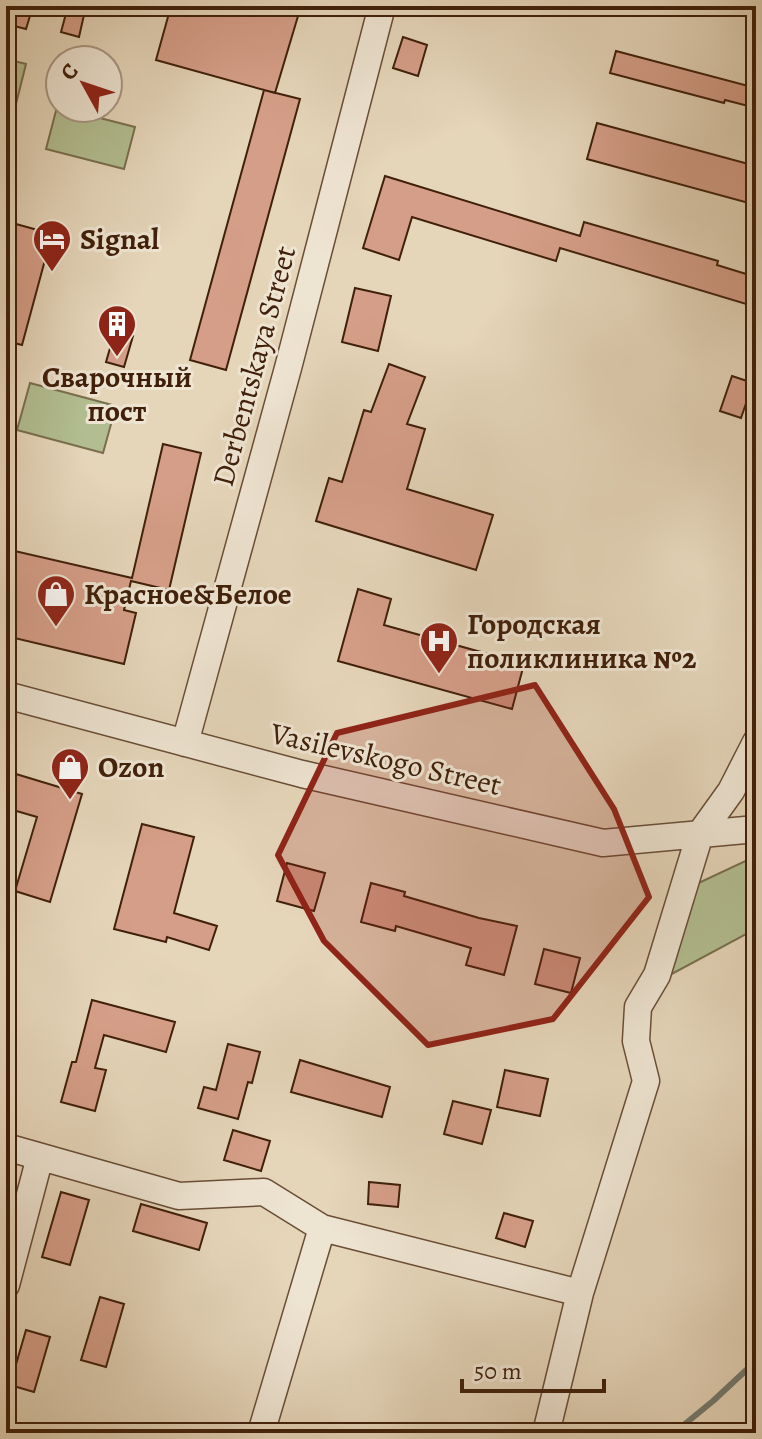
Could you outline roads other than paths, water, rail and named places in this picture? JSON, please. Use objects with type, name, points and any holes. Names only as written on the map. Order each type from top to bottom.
[{"type":"street","name":"Derbentskaya Street","points":[[185,743],[288,368],[382,6]]},
{"type":"street","name":"Vasilevskogo Street","points":[[6,695],[302,774],[603,843],[756,829]]},
{"type":"street","points":[[546,1433],[580,1293],[646,1081],[636,1041],[638,1007],[657,975],[700,834],[731,791],[756,742]]},
{"type":"street","points":[[6,1147],[179,1196],[264,1192],[322,1228],[580,1293]]},
{"type":"street","points":[[6,1285],[40,1157]]},
{"type":"street","points":[[261,1433],[322,1228]]},
{"type":"waterway","points":[[674,1433],[756,1361]]},
{"type":"place","name":"Signal","points":[[52,273]]},
{"type":"place","name":"Сварочный пост","points":[[117,358]]},
{"type":"place","name":"Красное&Белое","points":[[56,628]]},
{"type":"place","name":"Городская поликлиника №2","points":[[439,675]]},
{"type":"place","name":"Ozon","points":[[70,801]]}]
